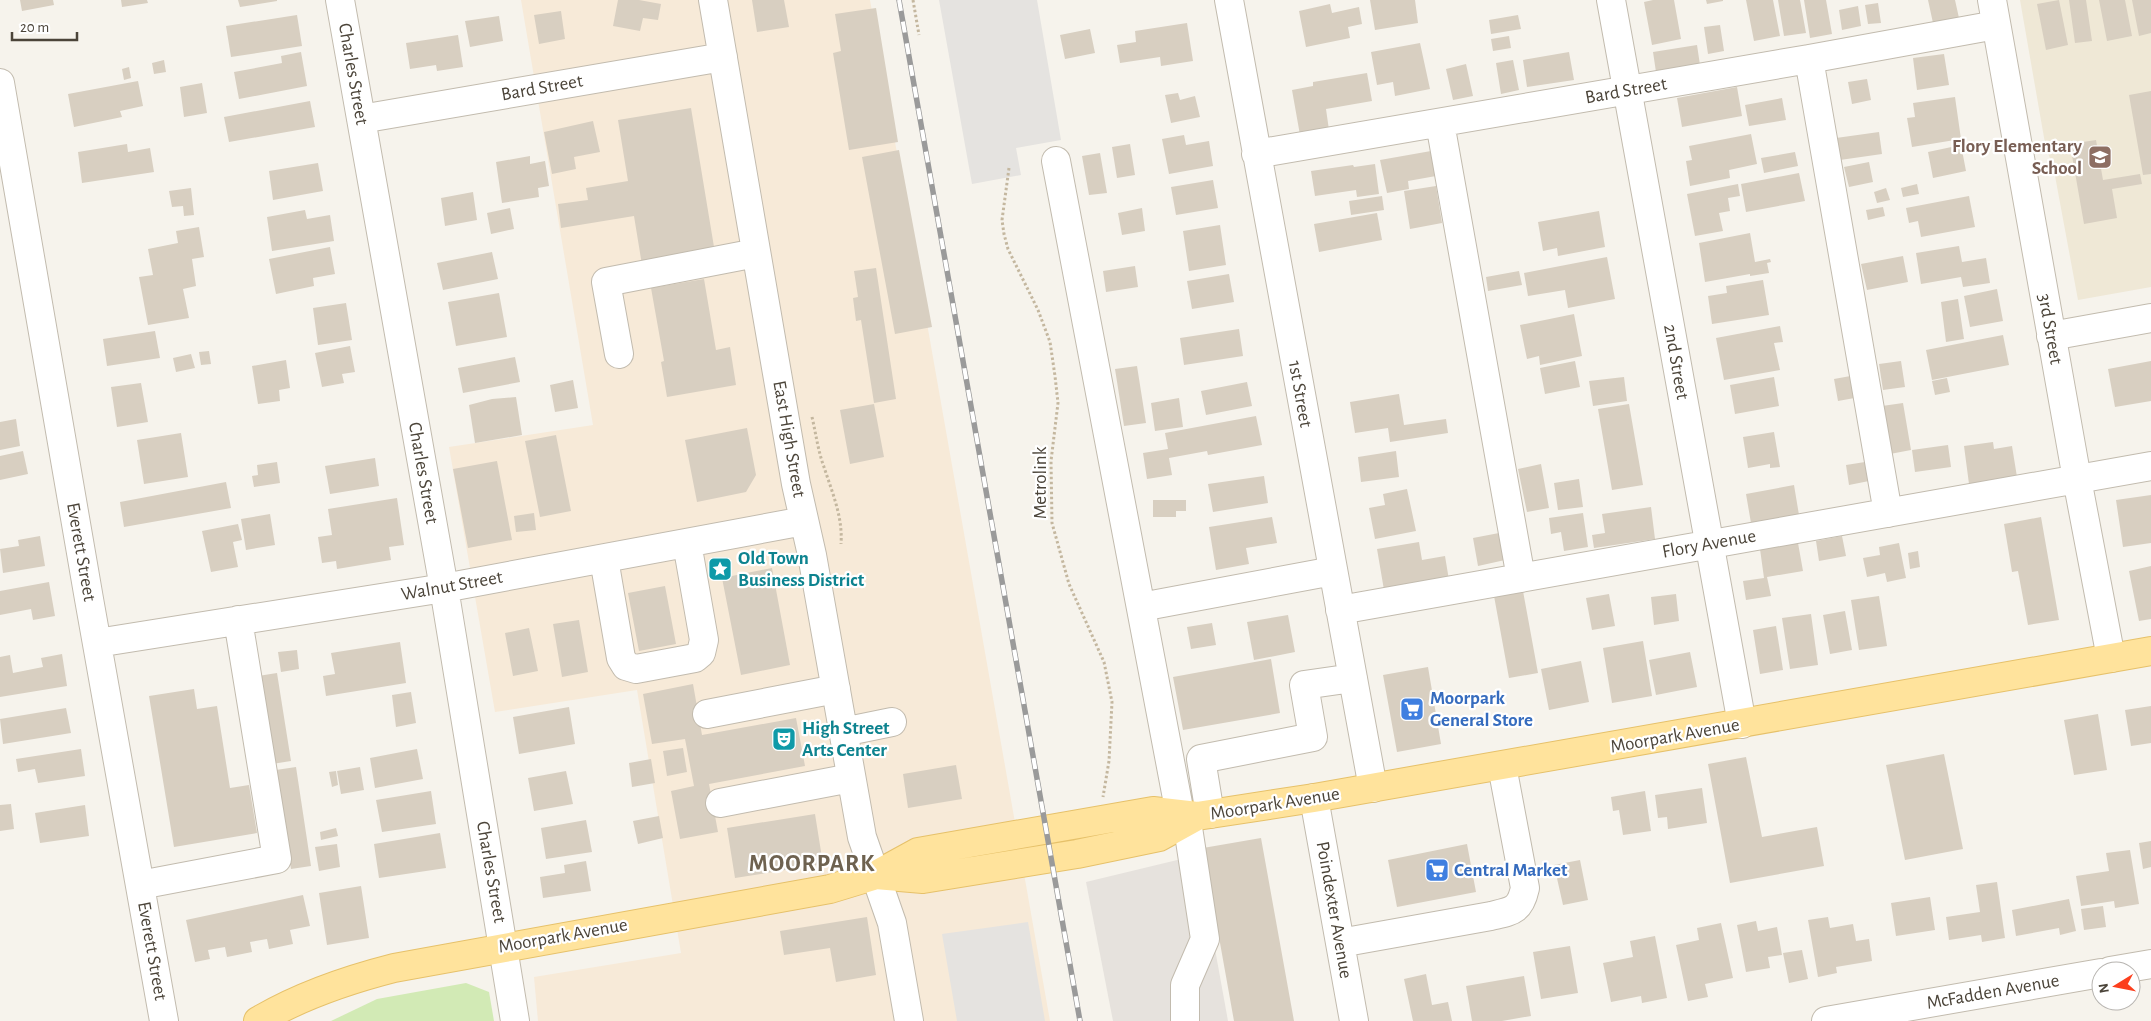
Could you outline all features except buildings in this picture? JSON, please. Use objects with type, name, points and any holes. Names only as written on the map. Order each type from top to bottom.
[{"type":"main road","name":"Moorpark Avenue","points":[[258,1021],[295,1001],[355,978],[394,968],[830,889],[876,875],[923,879],[1052,858],[1159,838],[1194,816],[1502,766],[2151,651]]},
{"type":"street","name":"Charles Street","points":[[340,0],[444,588],[515,1021]]},
{"type":"street","name":"East High Street","points":[[713,0],[796,484],[836,689],[862,837],[892,924],[909,1021]]},
{"type":"street","name":"1st Street","points":[[1229,0],[1373,788]]},
{"type":"street","name":"2nd Street","points":[[1611,0],[1742,724]]},
{"type":"street","name":"Bard Street","points":[[1256,154],[1809,60],[1994,13]]},
{"type":"street","name":"3rd Street","points":[[1994,13],[2110,658]]},
{"type":"street","name":"Bard Street","points":[[361,119],[723,57]]},
{"type":"street","points":[[1809,60],[1888,513]]},
{"type":"street","name":"Everett Street","points":[[0,84],[164,1021]]},
{"type":"street","points":[[1440,123],[1521,578]]},
{"type":"street","points":[[1056,161],[1141,607],[1194,816],[1205,938],[1186,985],[1185,1021]]},
{"type":"street","points":[[619,354],[606,282],[756,253]]},
{"type":"street","points":[[2051,336],[2151,318]]},
{"type":"street","name":"Flory Avenue","points":[[1340,610],[2151,466]]},
{"type":"street","name":"Walnut Street","points":[[98,642],[444,588],[804,522]]},
{"type":"street","points":[[604,558],[620,658],[626,666],[636,669],[653,666],[696,658],[701,653],[704,640],[687,543]]},
{"type":"street","points":[[1141,607],[1333,571]]},
{"type":"street","points":[[140,885],[277,859],[238,620]]},
{"type":"street","points":[[1194,816],[1201,759],[1313,738],[1304,685],[1353,678]]},
{"type":"street","points":[[707,714],[836,689]]},
{"type":"street","points":[[843,732],[892,722]]},
{"type":"street","points":[[1340,943],[1491,916],[1513,910],[1522,902],[1525,888],[1502,766]]},
{"type":"street","points":[[720,802],[851,778]]},
{"type":"street","name":"Poindexter Avenue","points":[[1314,798],[1354,1021]]},
{"type":"street","name":"McFadden Avenue","points":[[1826,1021],[2091,974]]},
{"type":"path","points":[[913,0],[919,35]]},
{"type":"path","name":"Metrolink","points":[[1009,168],[1002,220],[1004,234],[1008,249],[1038,310],[1050,342],[1055,376],[1058,403],[1051,461],[1052,523],[1069,584],[1104,662],[1112,702],[1109,761],[1102,792],[1103,797]]},
{"type":"path","points":[[812,417],[819,451],[833,490],[842,544]]},
{"type":"shaded area","name":"Old Town Business District","points":[[521,0],[870,0],[1050,1021],[538,1021],[534,977],[681,953],[637,690],[495,712],[449,447],[593,425]]},
{"type":"shaded area","points":[[939,0],[1037,0],[1061,140],[1016,148],[1021,175],[972,184]]},
{"type":"shaded area","name":"Flory Elementary School","points":[[2020,0],[2151,0],[2151,287],[2078,300],[2053,165],[2046,149]]},
{"type":"shaded area","points":[[1198,855],[1228,1021],[1113,1021],[1086,882]]},
{"type":"shaded area","points":[[1028,922],[1045,1021],[957,1021],[942,934]]},
{"type":"green space","points":[[466,983],[489,992],[494,1021],[331,1021],[377,999]]},
{"type":"railway","points":[[899,0],[1080,1021]]},
{"type":"place","name":"Flory Elementary School","points":[[2100,157]]},
{"type":"place","name":"Old Town Business District","points":[[720,569]]},
{"type":"place","name":"Moorpark General Store","points":[[1412,709]]},
{"type":"place","name":"High Street Arts Center","points":[[784,739]]},
{"type":"place","name":"Central Market","points":[[1437,870]]},
{"type":"district","name":"MOORPARK","points":[[812,864]]}]
